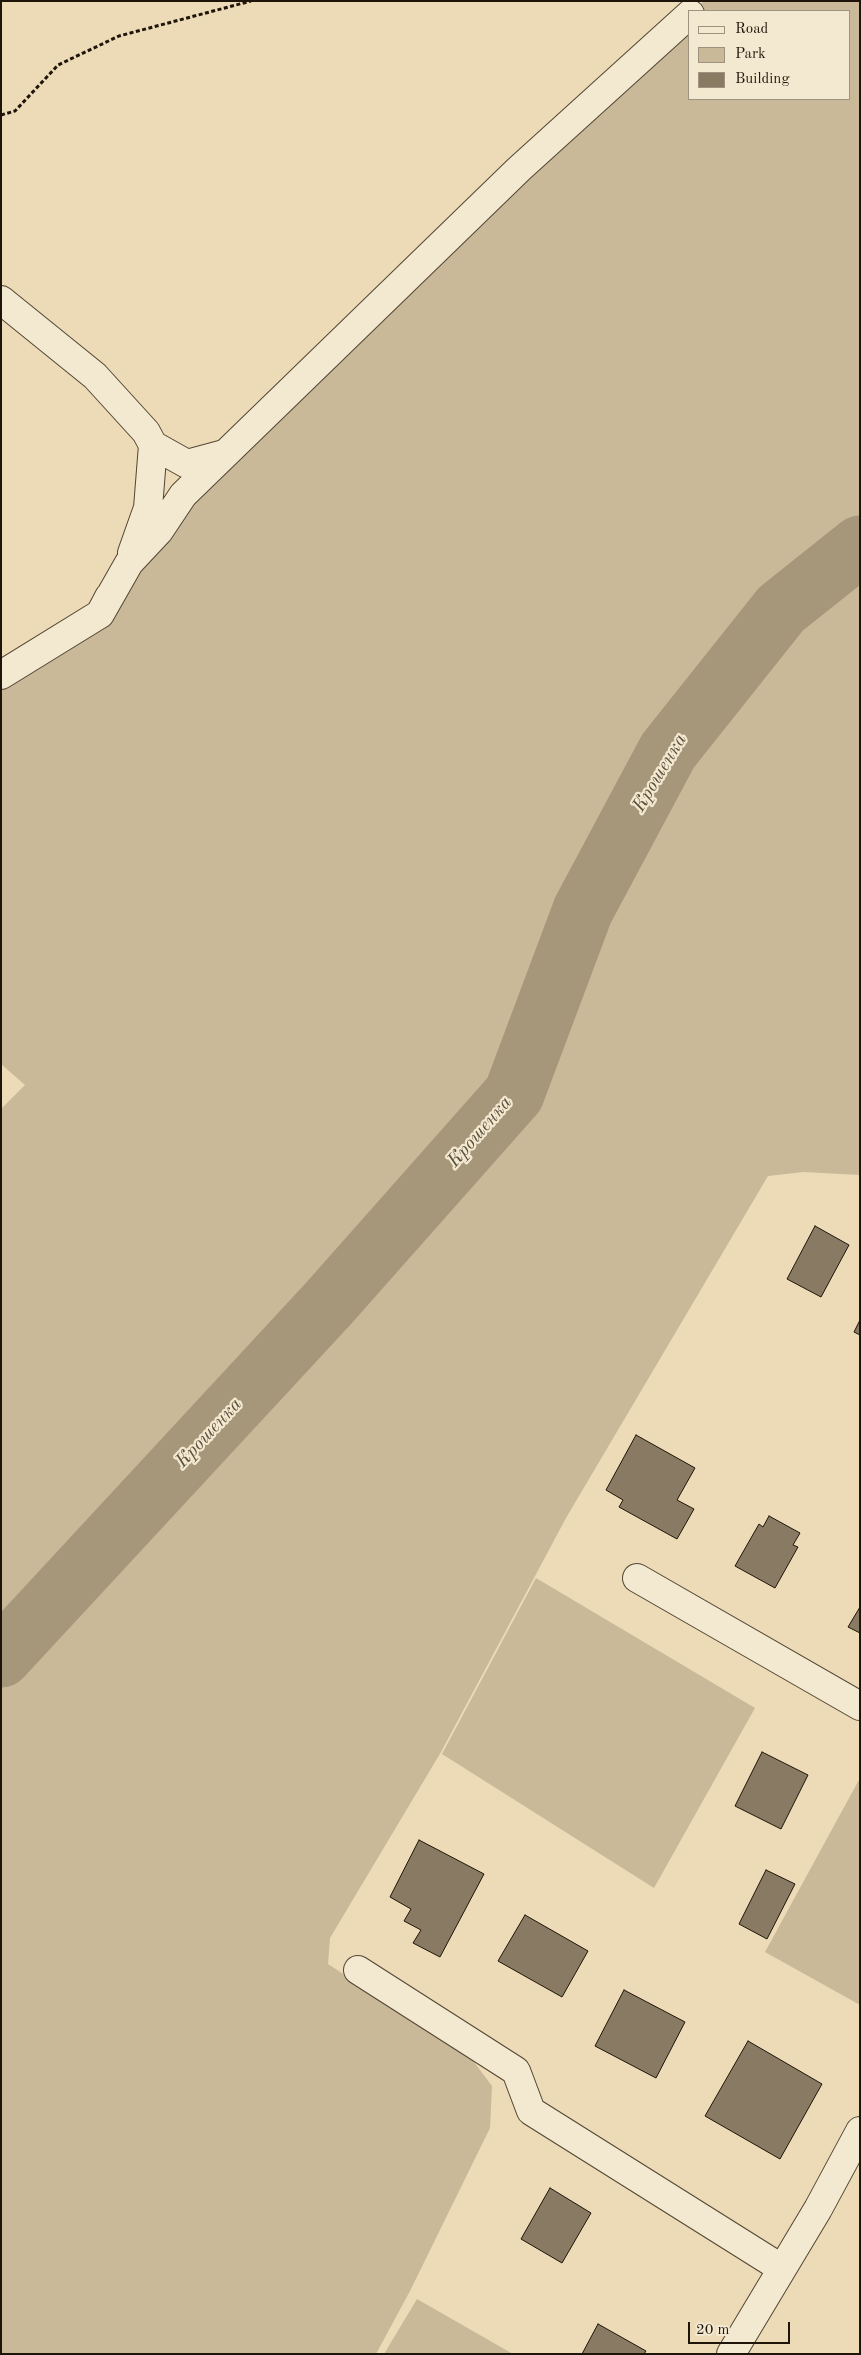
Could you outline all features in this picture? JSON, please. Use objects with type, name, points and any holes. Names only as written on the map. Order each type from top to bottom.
[{"type":"street","points":[[694,10],[704,1]]},
{"type":"street","points":[[129,563],[159,530],[183,495],[327,354],[512,176],[688,16]]},
{"type":"street","points":[[1,300],[95,376],[146,432],[154,445],[187,464],[227,454]]},
{"type":"street","points":[[1,676],[100,614],[129,563],[148,508],[154,445]]},
{"type":"street","points":[[637,1578],[860,1706]]},
{"type":"street","points":[[358,1970],[516,2071],[531,2111],[781,2268]]},
{"type":"street","points":[[731,2354],[781,2268],[818,2210],[860,2131]]},
{"type":"path","points":[[1,114],[15,111],[58,65],[120,36],[251,1]]},
{"type":"green space","points":[[704,1],[860,1],[860,1175],[804,1172],[768,1176],[566,1518],[441,1752],[330,1938],[328,1964],[471,2058],[492,2086],[490,2128],[410,2291],[376,2354],[1,2354],[1,1109],[25,1085],[1,1064],[1,675],[99,614],[129,563],[688,16],[688,100],[851,100],[851,10],[694,10]]},
{"type":"green space","points":[[536,1578],[755,1708],[654,1888],[442,1754]]},
{"type":"green space","points":[[860,1778],[860,2005],[765,1952]]},
{"type":"green space","points":[[417,2299],[513,2354],[384,2354]]},
{"type":"building","points":[[815,1226],[849,1245],[821,1297],[787,1279]]},
{"type":"building","points":[[860,1320],[860,1335],[854,1332]]},
{"type":"building","points":[[636,1435],[695,1468],[677,1500],[694,1509],[677,1539],[619,1507],[623,1500],[606,1490]]},
{"type":"building","points":[[769,1516],[800,1533],[793,1545],[798,1547],[775,1588],[735,1566],[759,1524],[763,1527]]},
{"type":"building","points":[[860,1607],[860,1633],[848,1627]]},
{"type":"building","points":[[762,1752],[808,1775],[781,1829],[735,1806]]},
{"type":"building","points":[[419,1840],[484,1874],[440,1957],[413,1943],[421,1930],[404,1921],[411,1909],[390,1897]]},
{"type":"building","points":[[766,1870],[795,1884],[767,1939],[739,1924]]},
{"type":"building","points":[[525,1915],[588,1951],[562,1997],[498,1961]]},
{"type":"building","points":[[624,1990],[685,2022],[656,2078],[595,2046]]},
{"type":"building","points":[[748,2041],[822,2084],[780,2159],[705,2116]]},
{"type":"building","points":[[550,2188],[591,2213],[562,2263],[521,2239]]},
{"type":"building","points":[[598,2324],[646,2351],[644,2354],[582,2354]]},
{"type":"waterway","name":"Крошенка","points":[[1,1657],[328,1304],[514,1094],[583,910],[668,751],[781,609],[860,546]]}]
